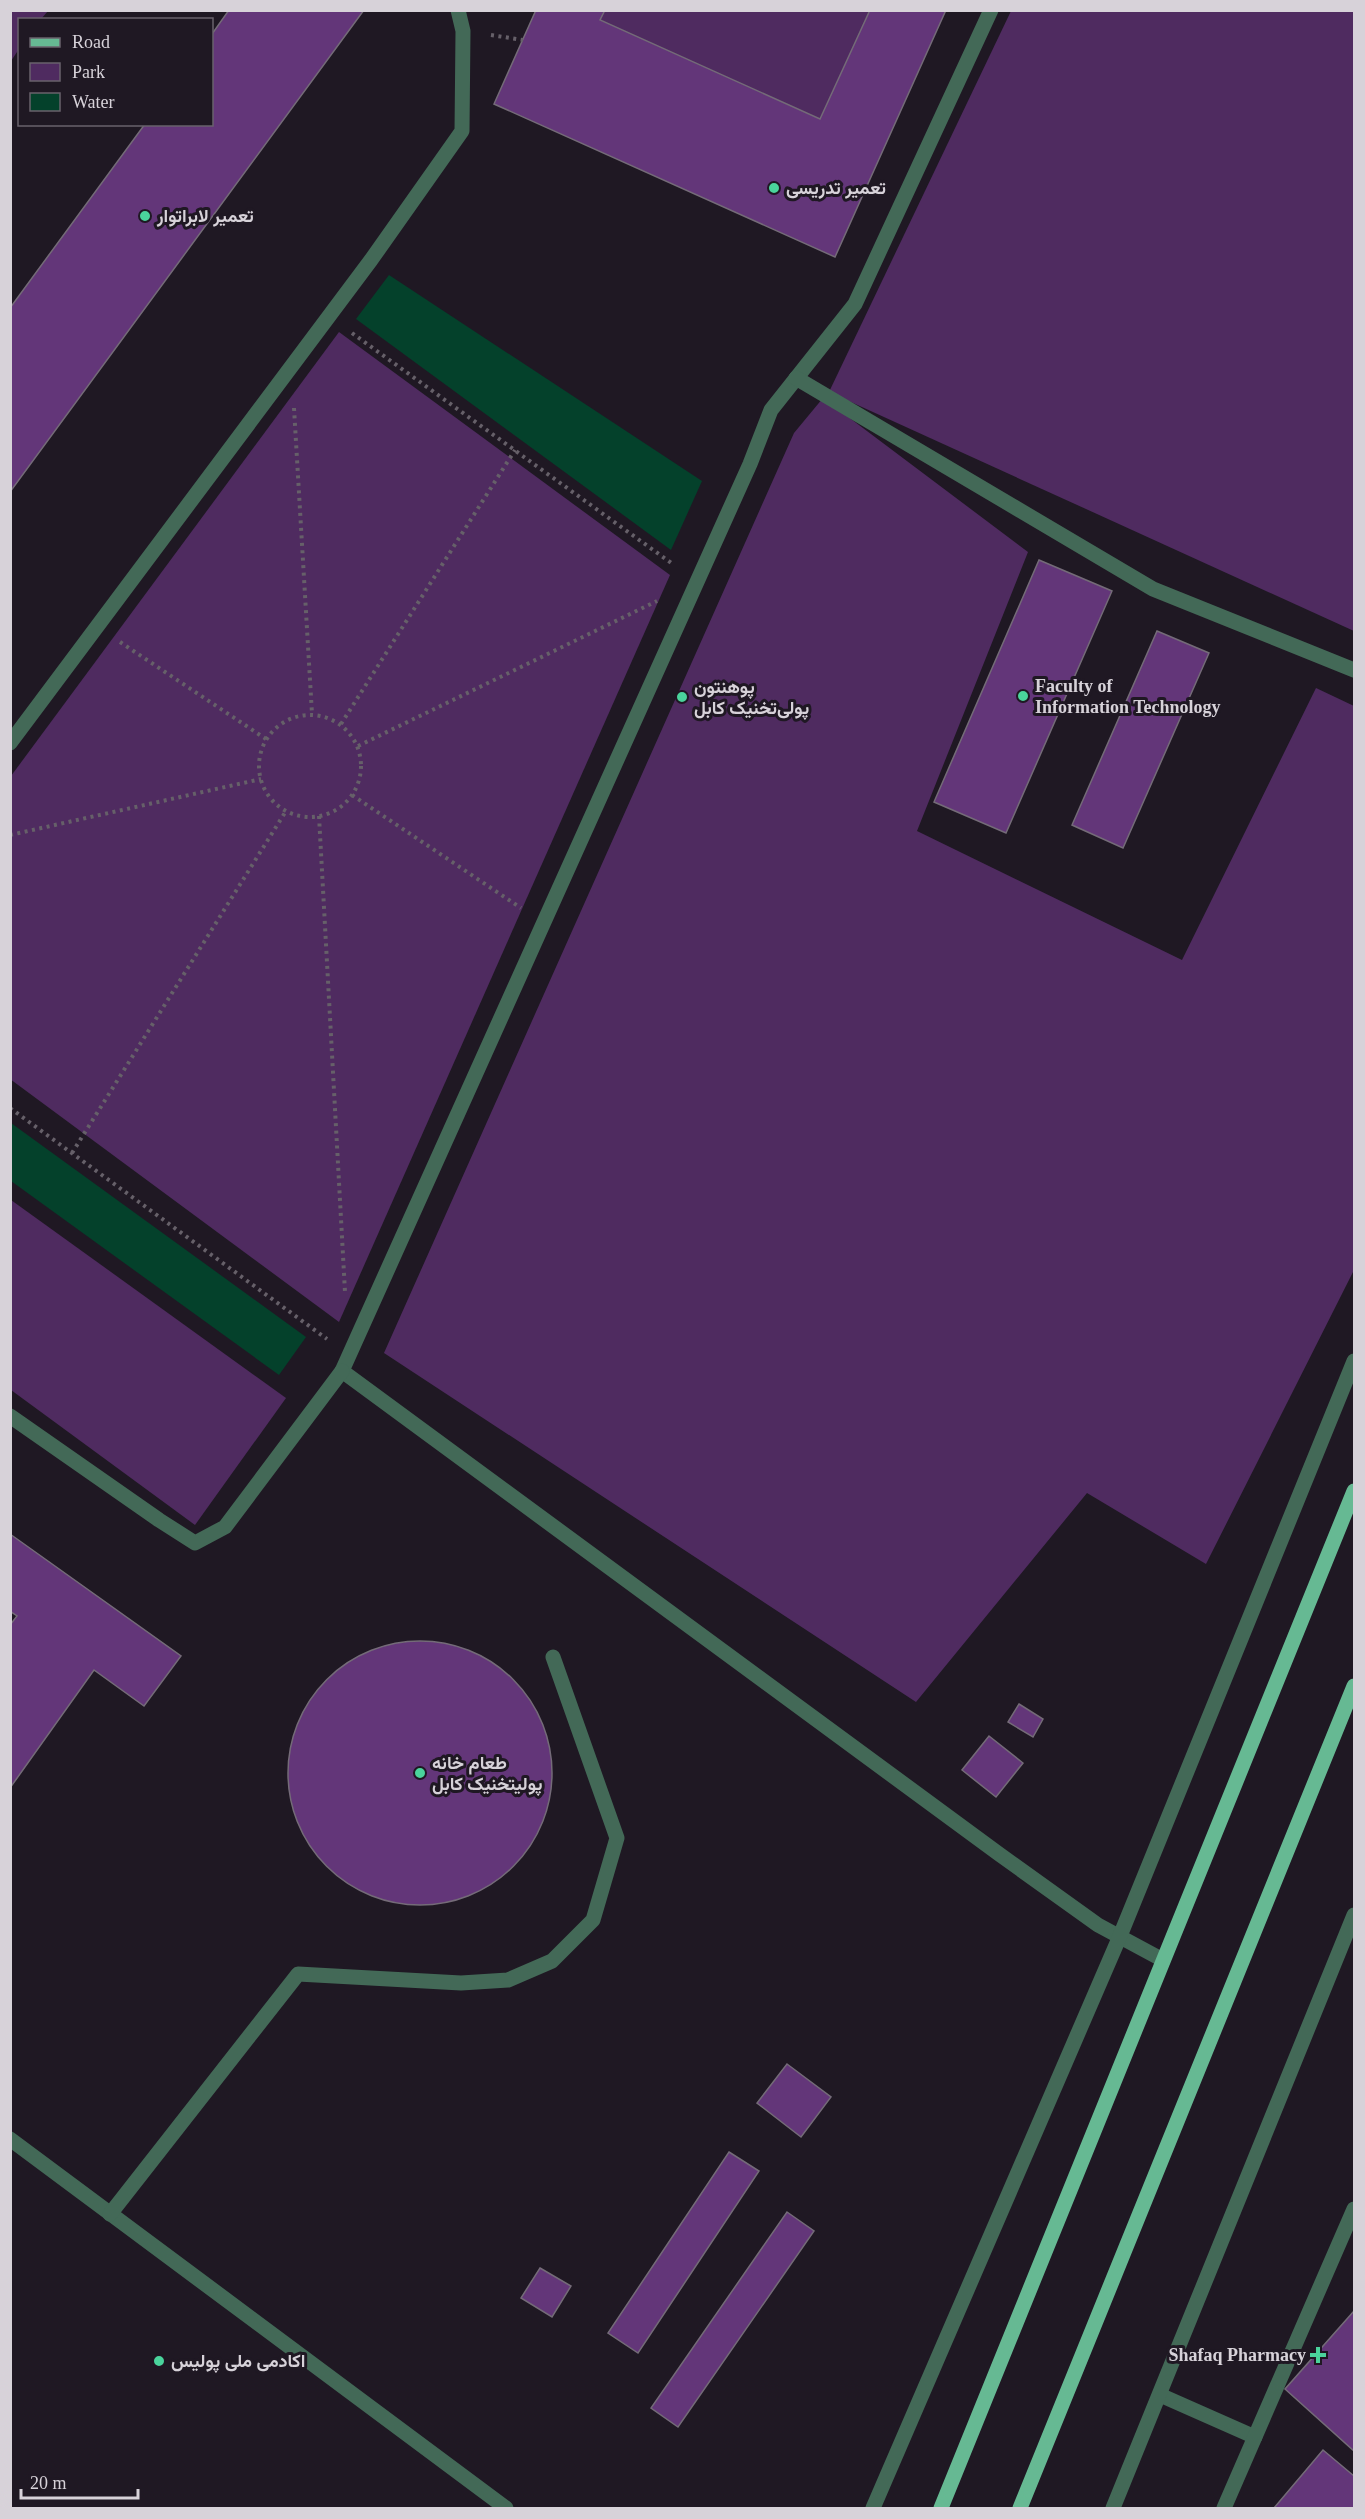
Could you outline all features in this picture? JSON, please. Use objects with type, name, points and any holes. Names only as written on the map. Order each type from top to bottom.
[{"type":"main road","points":[[941,2508],[1354,1491]]},
{"type":"main road","points":[[1020,2508],[1354,1686]]},
{"type":"street","points":[[10,743],[329,316],[462,131],[463,32],[458,10]]},
{"type":"street","points":[[10,1416],[195,1543],[225,1527],[342,1371],[750,464],[771,410],[855,304],[991,10]]},
{"type":"street","points":[[796,378],[1153,589],[1354,670]]},
{"type":"street","points":[[873,2508],[1120,1936],[1354,1361]]},
{"type":"street","points":[[342,1371],[989,1847],[1098,1924],[1163,1960]]},
{"type":"street","points":[[110,2214],[298,1974],[461,1983],[508,1980],[552,1961],[593,1920],[617,1838],[553,1657]]},
{"type":"street","points":[[1113,2508],[1354,1915]]},
{"type":"street","points":[[10,2139],[506,2508]]},
{"type":"street","points":[[1224,2508],[1354,2209]]},
{"type":"street","points":[[1160,2395],[1256,2437]]},
{"type":"path","points":[[329,316],[697,581],[358,746]]},
{"type":"path","points":[[292,366],[312,714]]},
{"type":"path","points":[[341,724],[515,450]]},
{"type":"path","points":[[97,627],[266,739]]},
{"type":"path","points":[[312,714],[328,717],[341,724],[358,746],[362,762],[361,778],[352,795],[333,812],[319,816],[302,816],[286,811],[275,803],[266,792],[259,764],[266,739],[280,724],[296,717],[312,714]]},
{"type":"path","points":[[10,835],[261,779]]},
{"type":"path","points":[[352,795],[544,923]]},
{"type":"path","points":[[72,1153],[286,811]]},
{"type":"path","points":[[319,816],[346,1295]]},
{"type":"path","points":[[10,1108],[349,1355]]},
{"type":"green space","points":[[11,10],[48,11],[42,18],[18,18],[18,50],[11,61]]},
{"type":"green space","points":[[605,10],[870,11],[820,119],[600,20]]},
{"type":"green space","points":[[1011,11],[1354,11],[1354,631],[829,392]]},
{"type":"green space","points":[[339,332],[670,575],[339,1322],[10,1079],[11,776]]},
{"type":"green space","points":[[823,398],[1028,552],[917,831],[1182,960],[1316,688],[1354,706],[1354,1270],[1206,1564],[1087,1493],[916,1702],[384,1353],[794,433]]},
{"type":"green space","points":[[11,1200],[286,1398],[195,1525],[11,1390]]},
{"type":"green space","points":[[419,1742],[430,1744],[439,1750],[445,1759],[447,1770],[445,1781],[439,1790],[430,1796],[419,1798],[408,1796],[399,1790],[393,1781],[391,1770],[393,1759],[399,1750],[408,1744]]},
{"type":"water","points":[[389,275],[702,481],[671,550],[356,319]]},
{"type":"water","points":[[11,1123],[306,1337],[279,1375],[11,1181]]},
{"type":"building","name":"تعمیر لابراتوار","points":[[229,10],[364,10],[10,492],[10,308],[144,126],[213,126],[213,33]]},
{"type":"building","name":"تعمیر تدریسی","points":[[536,10],[605,10],[600,20],[820,119],[870,10],[946,10],[835,257],[494,104]]},
{"type":"building","name":"Faculty of Information Technology","points":[[1039,560],[1112,591],[1006,833],[934,802]]},
{"type":"building","points":[[1157,631],[1209,653],[1123,848],[1072,825]]},
{"type":"building","points":[[10,1534],[181,1656],[144,1706],[94,1670],[10,1788],[10,1625],[17,1616],[10,1611]]},
{"type":"building","name":"طعام خانه پولیتخنیک کابل","points":[[420,1641],[446,1644],[470,1651],[504,1671],[522,1689],[542,1723],[549,1747],[552,1773],[549,1799],[542,1823],[522,1857],[504,1875],[470,1895],[446,1902],[420,1905],[394,1902],[370,1895],[336,1875],[318,1857],[298,1823],[291,1799],[288,1773],[291,1747],[298,1723],[318,1689],[336,1671],[370,1651],[394,1644]]},
{"type":"building","points":[[1019,1704],[1043,1719],[1033,1737],[1008,1722]]},
{"type":"building","points":[[989,1736],[1023,1763],[996,1797],[962,1770]]},
{"type":"building","points":[[787,2064],[831,2097],[801,2137],[757,2103]]},
{"type":"building","points":[[729,2152],[759,2171],[638,2353],[608,2333]]},
{"type":"building","points":[[787,2212],[814,2231],[678,2427],[651,2408]]},
{"type":"building","points":[[540,2268],[571,2286],[552,2317],[521,2298]]},
{"type":"building","points":[[1354,2311],[1354,2451],[1285,2389]]},
{"type":"building","points":[[1323,2450],[1354,2476],[1354,2508],[1274,2508]]},
{"type":"place","name":"تعمیر تدریسی","points":[[774,188]]},
{"type":"place","name":"تعمیر لابراتوار","points":[[145,216]]},
{"type":"place","name":"Faculty of Information Technology","points":[[1023,696]]},
{"type":"place","name":"پوهنتون پولی‌تخنیک کابل","points":[[682,697]]},
{"type":"place","name":"طعام خانه پولیتخنیک کابل","points":[[420,1773]]},
{"type":"place","name":"Shafaq Pharmacy","points":[[1318,2355]]},
{"type":"place","name":"اکادمی ملی پولیس","points":[[159,2361]]}]
